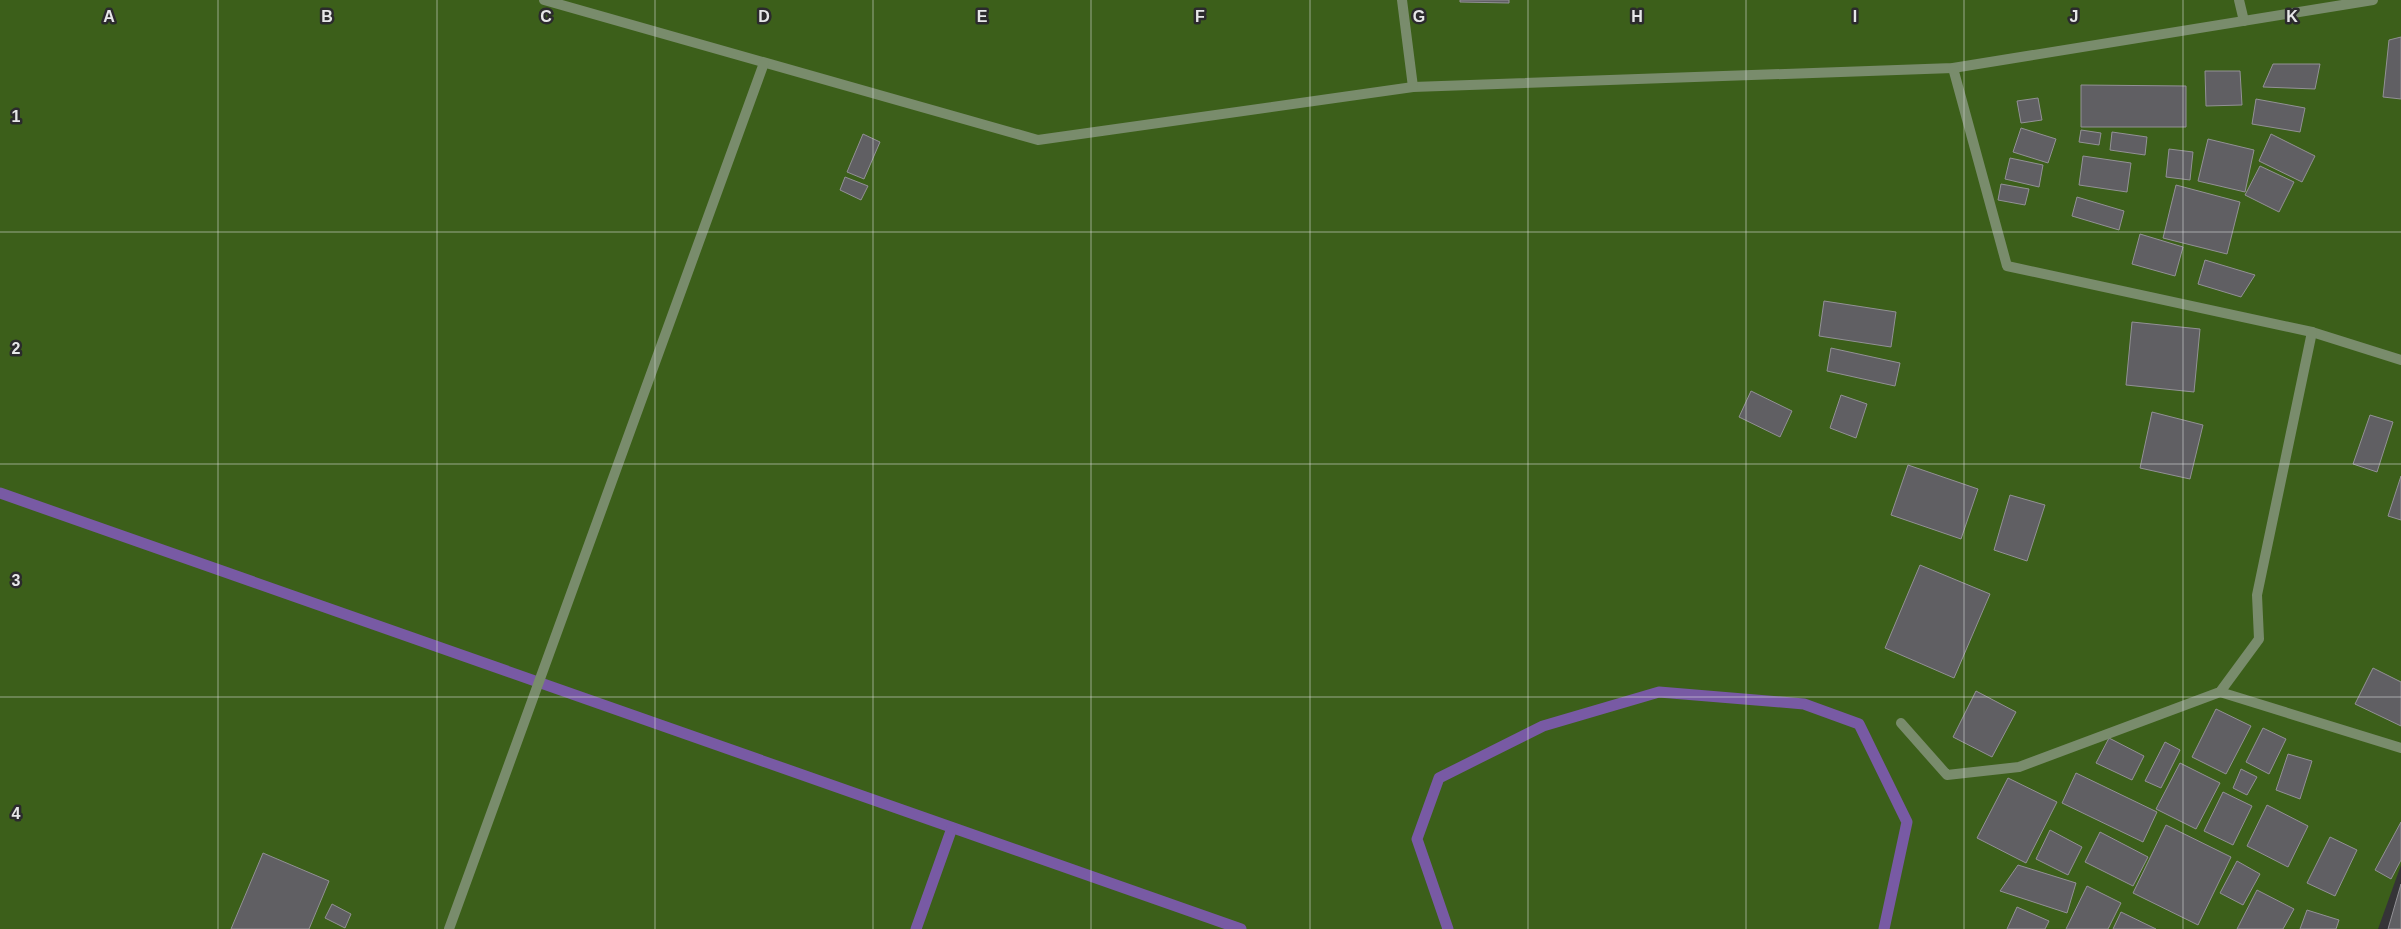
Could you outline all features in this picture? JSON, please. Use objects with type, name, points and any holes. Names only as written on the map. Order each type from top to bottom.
[{"type":"street","points":[[544,0],[1038,140],[1413,87],[1953,68],[2373,0]]},
{"type":"street","points":[[1402,0],[1413,87]]},
{"type":"street","points":[[2239,0],[2244,21]]},
{"type":"street","points":[[449,929],[764,63]]},
{"type":"street","points":[[1953,68],[2007,266],[2312,332],[2401,360]]},
{"type":"street","points":[[1901,723],[1947,775],[2019,767],[2220,692],[2259,640],[2258,595],[2312,332]]},
{"type":"street","points":[[2220,692],[2401,748]]},
{"type":"green space","points":[[0,0],[2401,0],[2401,865],[2378,929],[0,929]]},
{"type":"building","points":[[1460,0],[1509,0],[1509,3],[1460,2]]},
{"type":"building","points":[[2401,37],[2401,99],[2383,97],[2389,40]]},
{"type":"building","points":[[2273,64],[2320,64],[2315,89],[2263,87]]},
{"type":"building","points":[[2205,71],[2240,71],[2242,105],[2206,106]]},
{"type":"building","points":[[2081,85],[2186,86],[2186,127],[2081,127]]},
{"type":"building","points":[[2038,98],[2042,120],[2021,123],[2017,101]]},
{"type":"building","points":[[2256,99],[2305,108],[2300,132],[2252,124]]},
{"type":"building","points":[[2021,128],[2056,139],[2048,163],[2013,152]]},
{"type":"building","points":[[2081,130],[2101,133],[2099,145],[2079,142]]},
{"type":"building","points":[[2112,132],[2147,137],[2145,155],[2110,150]]},
{"type":"building","points":[[863,134],[880,142],[864,179],[847,172]]},
{"type":"building","points":[[2271,134],[2315,156],[2302,182],[2259,161]]},
{"type":"building","points":[[2208,139],[2254,150],[2245,192],[2198,181]]},
{"type":"building","points":[[2169,149],[2193,152],[2190,180],[2166,177]]},
{"type":"building","points":[[2083,156],[2131,163],[2127,192],[2079,185]]},
{"type":"building","points":[[2010,158],[2043,165],[2039,187],[2005,179]]},
{"type":"building","points":[[2260,166],[2294,182],[2279,212],[2245,195]]},
{"type":"building","points":[[845,177],[868,186],[861,200],[840,190]]},
{"type":"building","points":[[2001,184],[2029,189],[2025,205],[1998,200]]},
{"type":"building","points":[[2176,185],[2240,202],[2227,254],[2163,238]]},
{"type":"building","points":[[2077,197],[2124,211],[2119,230],[2072,216]]},
{"type":"building","points":[[2140,234],[2183,247],[2175,276],[2132,264]]},
{"type":"building","points":[[2205,260],[2255,275],[2241,297],[2198,284]]},
{"type":"building","points":[[1824,301],[1896,312],[1891,347],[1819,336]]},
{"type":"building","points":[[2132,322],[2200,329],[2194,392],[2126,385]]},
{"type":"building","points":[[1831,348],[1900,363],[1895,386],[1827,371]]},
{"type":"building","points":[[1751,391],[1792,411],[1780,437],[1739,417]]},
{"type":"building","points":[[1841,395],[1867,404],[1856,438],[1830,428]]},
{"type":"building","points":[[2152,412],[2203,425],[2190,479],[2140,468]]},
{"type":"building","points":[[2370,415],[2393,422],[2377,472],[2353,464]]},
{"type":"building","points":[[1908,465],[1978,489],[1961,539],[1891,515]]},
{"type":"building","points":[[2401,476],[2401,520],[2388,516]]},
{"type":"building","points":[[2010,495],[2045,505],[2027,561],[1994,550]]},
{"type":"building","points":[[1920,565],[1990,594],[1954,678],[1885,648]]},
{"type":"building","points":[[2373,668],[2401,682],[2401,726],[2355,704]]},
{"type":"building","points":[[1976,691],[2016,712],[1992,757],[1953,737]]},
{"type":"building","points":[[2216,709],[2251,726],[2226,774],[2192,757]]},
{"type":"building","points":[[2263,728],[2286,739],[2269,774],[2246,762]]},
{"type":"building","points":[[2109,738],[2144,756],[2132,780],[2096,763]]},
{"type":"building","points":[[2165,742],[2180,750],[2161,788],[2145,781]]},
{"type":"building","points":[[2288,754],[2312,761],[2300,799],[2276,790]]},
{"type":"building","points":[[2180,763],[2220,783],[2196,829],[2156,809]]},
{"type":"building","points":[[2241,769],[2257,777],[2247,795],[2233,788]]},
{"type":"building","points":[[2076,773],[2157,812],[2143,842],[2062,803]]},
{"type":"building","points":[[2008,778],[2057,802],[2026,863],[1977,838]]},
{"type":"building","points":[[2223,792],[2252,806],[2233,845],[2204,831]]},
{"type":"building","points":[[2267,805],[2308,826],[2288,867],[2247,846]]},
{"type":"building","points":[[2401,822],[2401,860],[2391,879],[2375,870]]},
{"type":"building","points":[[2166,825],[2231,857],[2198,925],[2133,893]]},
{"type":"building","points":[[2050,830],[2082,847],[2068,875],[2036,859]]},
{"type":"building","points":[[2100,832],[2148,857],[2133,886],[2085,862]]},
{"type":"building","points":[[2330,837],[2357,850],[2335,896],[2307,883]]},
{"type":"building","points":[[263,853],[329,881],[309,929],[231,929]]},
{"type":"building","points":[[2237,861],[2260,874],[2243,905],[2220,893]]},
{"type":"building","points":[[2018,865],[2076,883],[2067,913],[2000,891]]},
{"type":"building","points":[[2401,884],[2401,929],[2388,929]]},
{"type":"building","points":[[2087,886],[2121,903],[2108,929],[2066,929]]},
{"type":"building","points":[[2257,890],[2294,909],[2283,929],[2237,929]]},
{"type":"building","points":[[332,904],[351,914],[345,928],[325,918]]},
{"type":"building","points":[[2017,907],[2049,921],[2045,929],[2007,929]]},
{"type":"building","points":[[2307,910],[2339,920],[2336,929],[2300,929]]},
{"type":"building","points":[[2121,912],[2156,929],[2113,929]]},
{"type":"waterway","points":[[0,493],[1241,929]]},
{"type":"waterway","points":[[1448,929],[1417,839],[1439,778],[1543,726],[1659,692],[1804,704],[1859,724],[1907,822],[1884,929]]},
{"type":"waterway","points":[[916,929],[952,828]]}]
